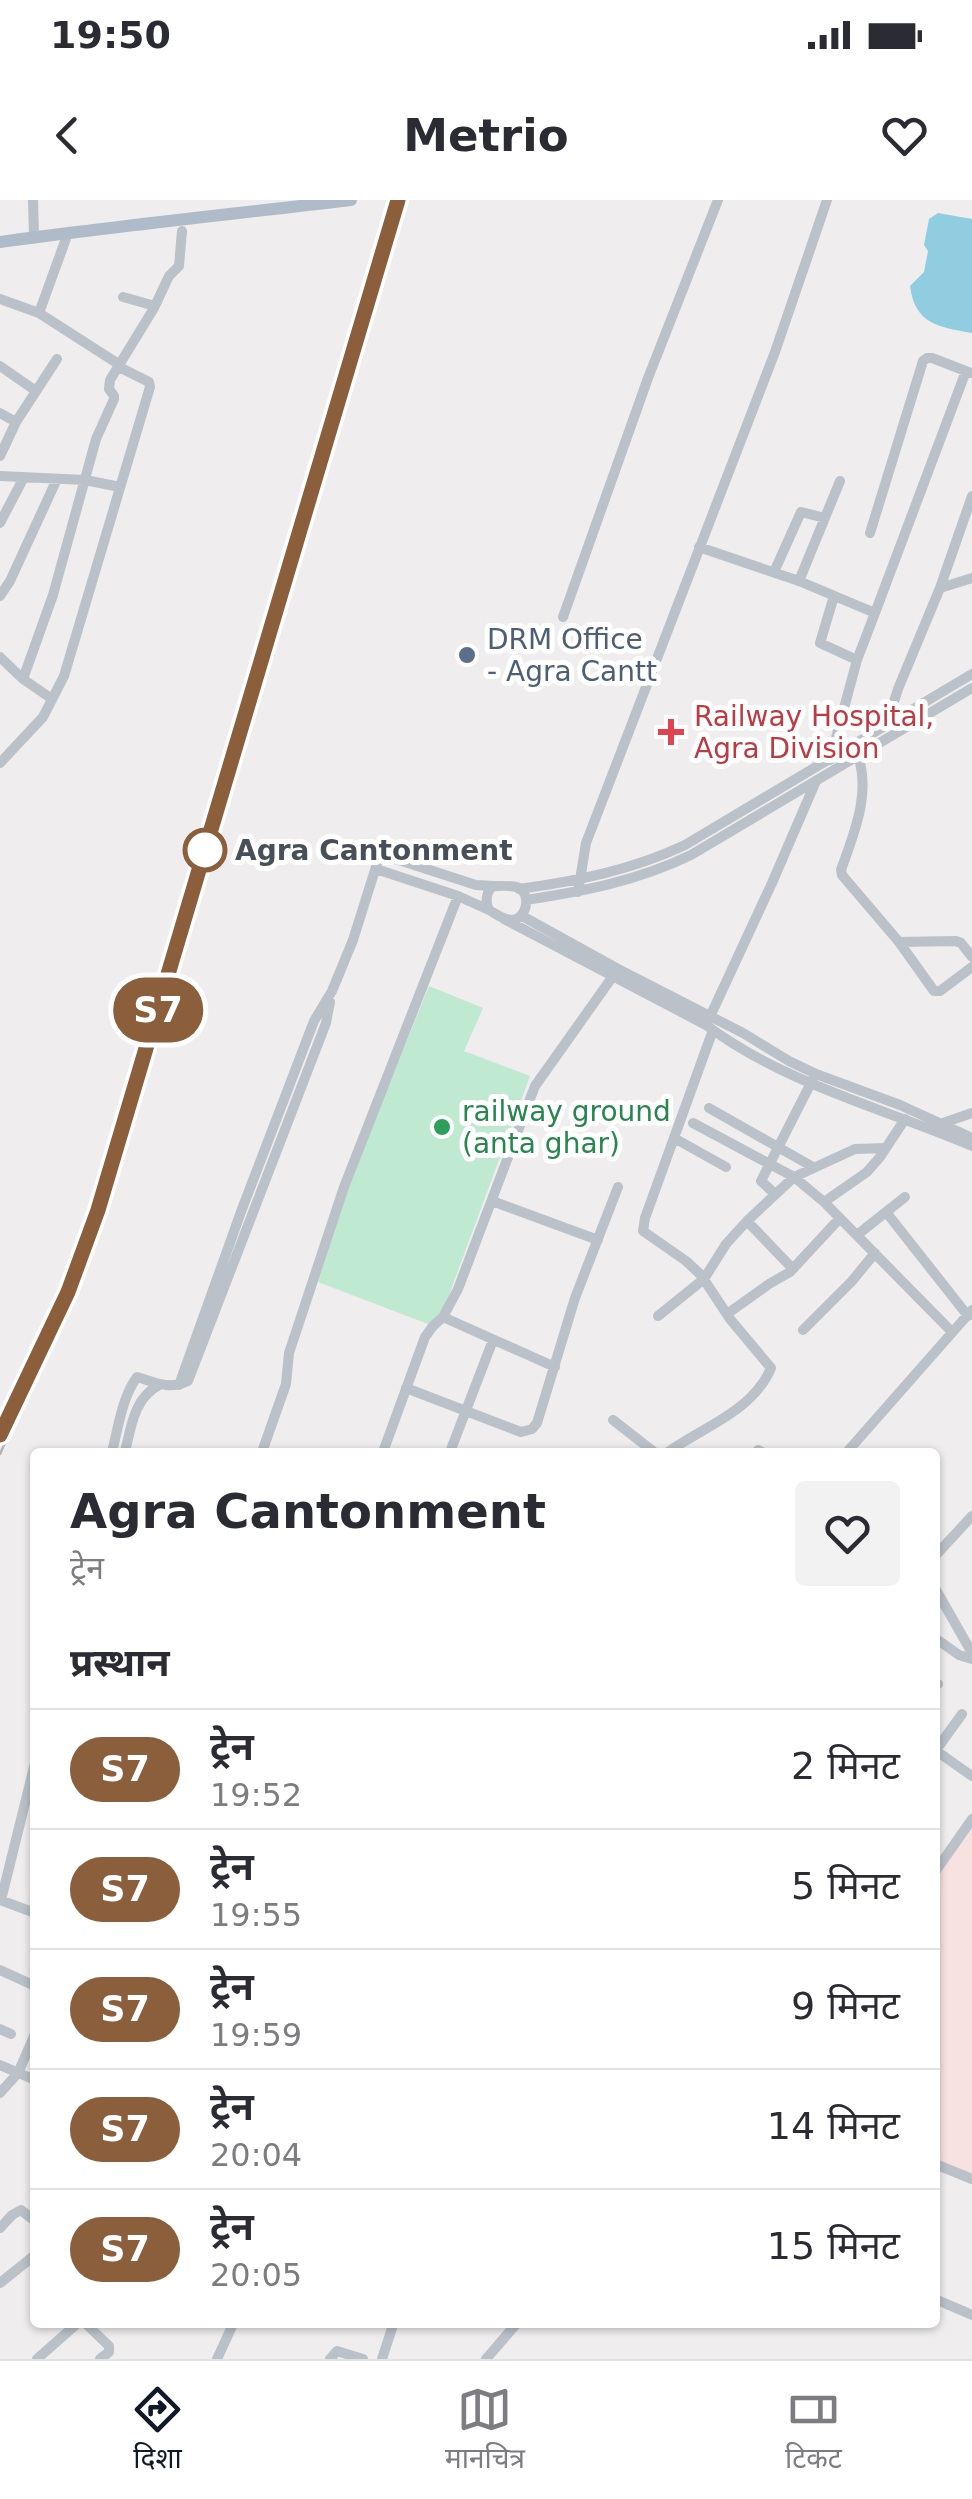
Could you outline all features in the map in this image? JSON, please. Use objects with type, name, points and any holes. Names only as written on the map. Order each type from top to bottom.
[{"type":"main road","points":[[0,242],[352,200]]},
{"type":"street","points":[[33,200],[34,236]]},
{"type":"street","points":[[563,617],[648,378],[718,200]]},
{"type":"street","points":[[579,886],[586,843],[775,352],[827,200]]},
{"type":"street","points":[[23,679],[53,595],[96,439],[114,399],[110,380],[178,266],[182,231]]},
{"type":"street","points":[[39,313],[68,233]]},
{"type":"street","points":[[123,297],[155,306]]},
{"type":"street","points":[[0,300],[39,313],[150,384],[64,676],[43,718],[4,750],[0,764]]},
{"type":"street","points":[[0,456],[16,422],[58,358]]},
{"type":"street","points":[[675,1448],[728,1416],[754,1394],[770,1372],[769,1365],[726,1314],[704,1279],[686,1261],[643,1231],[645,1218],[710,1024],[816,780],[827,766],[858,660],[969,373],[932,358],[923,361],[870,532]]},
{"type":"street","points":[[0,366],[36,391]]},
{"type":"street","points":[[0,413],[16,422]]},
{"type":"street","points":[[0,476],[85,480],[120,487]]},
{"type":"street","points":[[0,523],[23,479]]},
{"type":"street","points":[[0,596],[57,479]]},
{"type":"street","points":[[799,581],[840,481]]},
{"type":"street","points":[[896,727],[891,711],[898,688],[940,588],[972,496]]},
{"type":"street","points":[[774,572],[801,512],[825,518]]},
{"type":"street","points":[[699,547],[799,581],[875,614]]},
{"type":"street","points":[[940,588],[972,578]]},
{"type":"street","points":[[834,596],[820,644],[858,660]]},
{"type":"street","points":[[0,657],[52,699]]},
{"type":"street","points":[[827,766],[858,755],[972,674]]},
{"type":"street","points":[[526,900],[579,886],[685,845],[972,688]]},
{"type":"street","points":[[858,755],[864,795],[842,876],[899,942],[934,991],[940,991],[972,967]]},
{"type":"street","points":[[113,1448],[132,1382],[137,1377],[159,1385],[179,1386],[188,1381],[326,1023],[332,991],[382,853],[476,885],[520,888],[632,880],[691,855],[816,780]]},
{"type":"street","points":[[376,869],[458,896],[615,972]]},
{"type":"street","points":[[489,910],[486,899],[494,886]]},
{"type":"street","points":[[504,919],[522,916],[526,900],[520,888]]},
{"type":"street","points":[[263,1448],[344,1187],[458,896]]},
{"type":"street","points":[[522,916],[710,1024],[731,1043],[791,1076],[900,1105],[972,1146]]},
{"type":"street","points":[[961,944],[972,936]]},
{"type":"street","points":[[899,942],[949,940],[961,944],[972,957]]},
{"type":"street","points":[[384,1448],[425,1337],[444,1318],[458,1289],[536,1086],[615,972]]},
{"type":"street","points":[[813,1079],[904,1119],[972,1138]]},
{"type":"street","points":[[775,1194],[761,1180],[813,1079]]},
{"type":"street","points":[[709,1108],[813,1167]]},
{"type":"street","points":[[938,1127],[972,1113]]},
{"type":"street","points":[[824,1202],[867,1172],[904,1119]]},
{"type":"street","points":[[693,1123],[794,1177],[875,1252],[952,1332]]},
{"type":"street","points":[[674,1138],[726,1167]]},
{"type":"street","points":[[658,1316],[704,1279],[720,1252],[747,1221],[794,1177],[855,1148],[886,1148]]},
{"type":"street","points":[[406,1388],[520,1432],[527,1432],[537,1423],[575,1298],[618,1187]]},
{"type":"street","points":[[857,1235],[904,1197]]},
{"type":"street","points":[[492,1201],[598,1240]]},
{"type":"street","points":[[850,1448],[970,1313],[886,1212]]},
{"type":"street","points":[[726,1314],[794,1269],[840,1218]]},
{"type":"street","points":[[747,1221],[794,1269]]},
{"type":"street","points":[[803,1330],[852,1282],[875,1252]]},
{"type":"street","points":[[444,1318],[554,1368]]},
{"type":"street","points":[[452,1448],[493,1340]]},
{"type":"street","points":[[126,1448],[138,1404],[159,1385]]},
{"type":"street","points":[[613,1420],[649,1448]]},
{"type":"street","points":[[940,1551],[972,1516]]},
{"type":"street","points":[[940,1597],[972,1656]]},
{"type":"street","points":[[940,1642],[959,1655],[972,1656]]},
{"type":"street","points":[[940,1743],[962,1714]]},
{"type":"street","points":[[940,1754],[972,1776]]},
{"type":"street","points":[[30,1783],[1,1900],[30,1911]]},
{"type":"street","points":[[940,1865],[972,1819]]},
{"type":"street","points":[[0,1970],[30,1984]]},
{"type":"street","points":[[0,2093],[18,2073],[30,2045]]},
{"type":"street","points":[[0,2065],[30,2078]]},
{"type":"street","points":[[940,2166],[972,2180]]},
{"type":"street","points":[[0,2228],[21,2210],[30,2217]]},
{"type":"street","points":[[0,2284],[30,2259]]},
{"type":"street","points":[[940,2301],[972,2314]]},
{"type":"street","points":[[37,2359],[74,2328]]},
{"type":"street","points":[[88,2328],[110,2346],[100,2359]]},
{"type":"street","points":[[217,2359],[231,2328]]},
{"type":"street","points":[[382,2359],[392,2328]]},
{"type":"street","points":[[486,2359],[513,2328]]},
{"type":"street","points":[[330,2359],[337,2352],[363,2359]]},
{"type":"shaded area","points":[[972,1824],[972,2180],[940,2165],[940,1871]]},
{"type":"green space","name":"railway ground (anta ghar)","points":[[429,986],[483,1008],[464,1051],[530,1076],[443,1311],[428,1324],[318,1282],[352,1177]]},
{"type":"water","points":[[938,213],[972,219],[972,333],[930,321],[913,299],[910,286],[924,272],[929,219]]},
{"type":"railway","points":[[0,1454],[71,1295],[102,1212],[403,200]]},
{"type":"train","name":"S7","points":[[0,1435],[56,1320],[98,1210],[398,200]]},
{"type":"place","name":"DRM Office - Agra Cantt","points":[[467,655]]},
{"type":"place","name":"Railway Hospital, Agra Division","points":[[671,732]]},
{"type":"place","name":"Agra Cantonment","points":[[205,850]]},
{"type":"place","name":"railway ground (anta ghar)","points":[[442,1127]]}]
